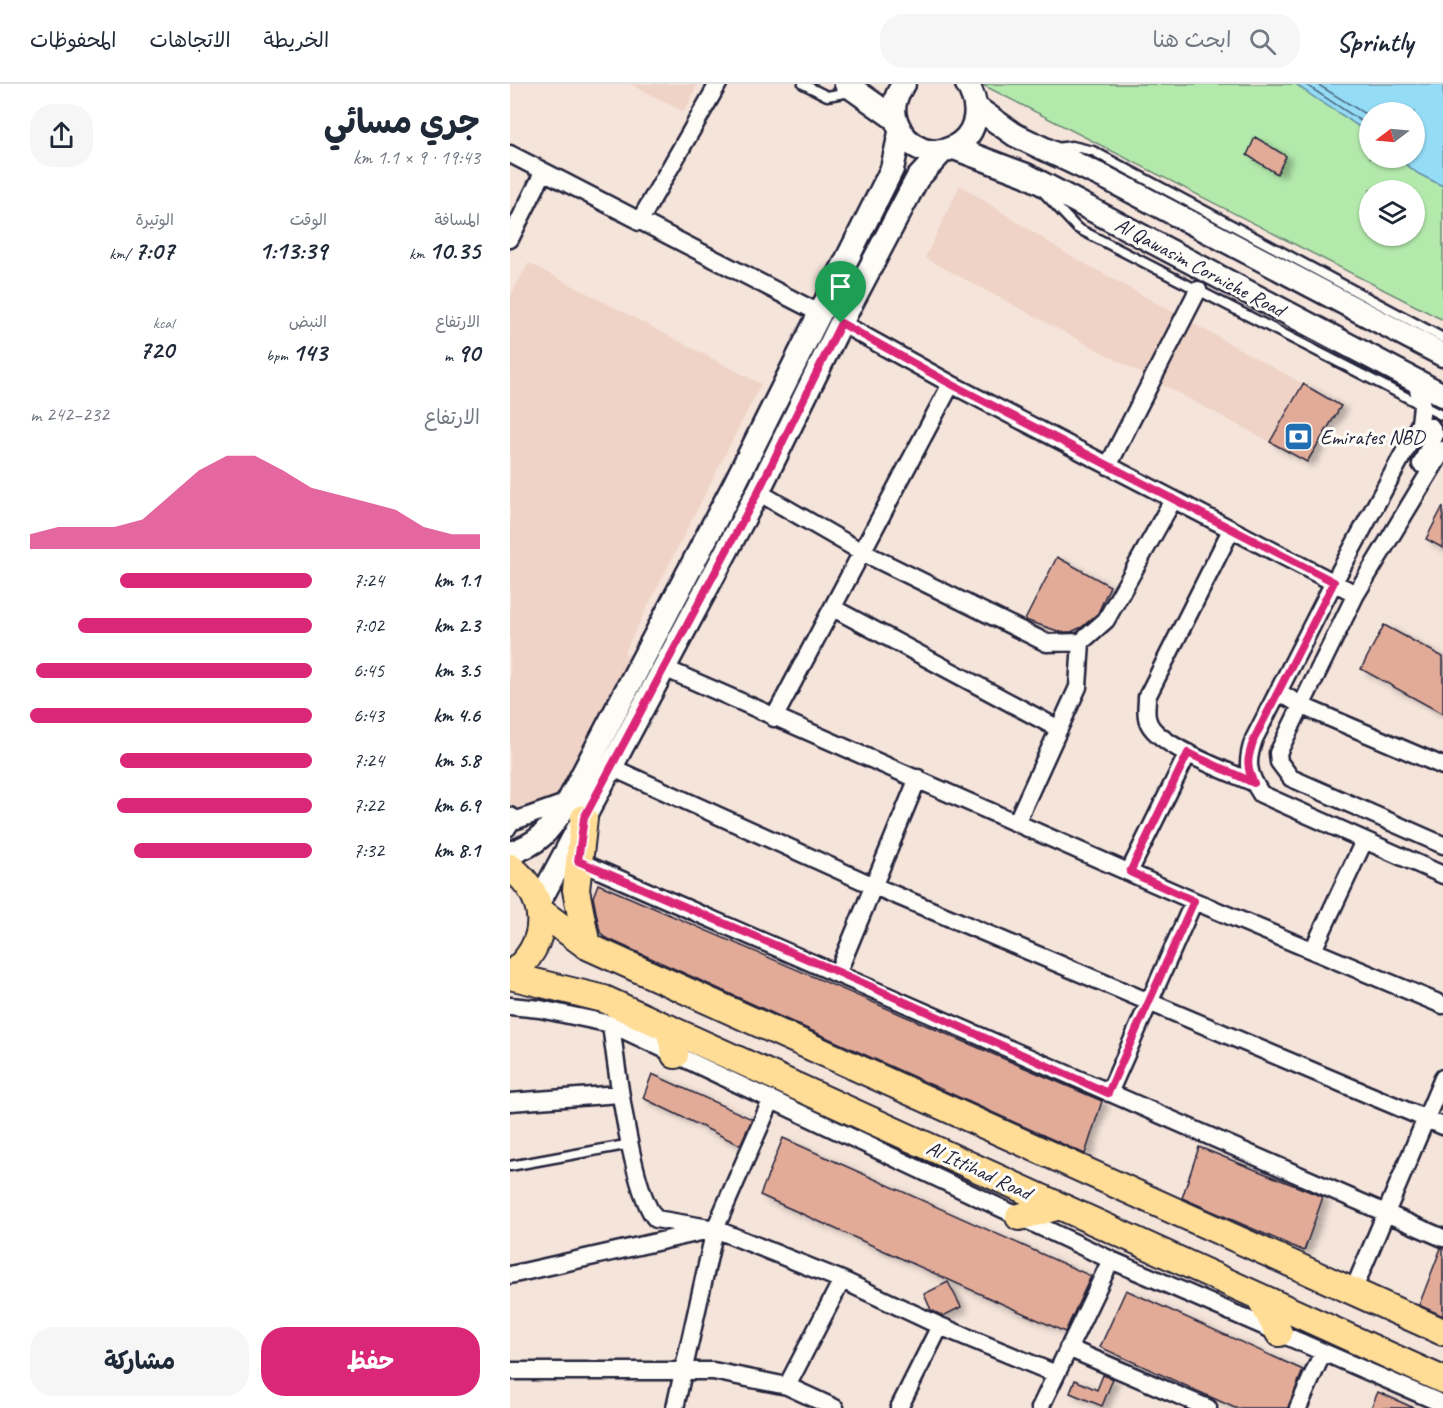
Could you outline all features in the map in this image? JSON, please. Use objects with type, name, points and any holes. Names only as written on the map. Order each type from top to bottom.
[{"type":"main road","points":[[576,810],[578,861],[576,890],[587,946]]},
{"type":"main road","points":[[510,867],[523,878],[539,908],[540,930],[535,949],[524,964],[510,976]]},
{"type":"main road","name":"Al Ittihad Road","points":[[539,908],[587,946],[1443,1332]]},
{"type":"main road","name":"Al Ittihad Road","points":[[510,976],[604,999],[1057,1207],[1443,1380]]},
{"type":"main road","points":[[669,1028],[675,1055]]},
{"type":"main road","points":[[1019,1217],[1057,1207]]},
{"type":"main road","points":[[1260,1298],[1279,1333]]},
{"type":"street","points":[[639,222],[718,84]]},
{"type":"street","points":[[539,908],[576,810],[735,483],[892,169],[897,125],[894,104],[904,84]]},
{"type":"street","points":[[510,853],[524,849],[546,835],[576,810],[613,768],[663,668],[758,492],[841,323],[917,179],[971,131],[977,108],[974,95],[967,84]]},
{"type":"street","points":[[852,87],[897,125]]},
{"type":"street","name":"Al Qawasim Corniche Road","points":[[977,108],[1015,135],[1110,180],[1443,355]]},
{"type":"street","name":"Al Qawasim Corniche Road","points":[[897,125],[919,148],[948,150],[1026,175],[1443,395]]},
{"type":"street","points":[[510,154],[819,313]]},
{"type":"street","points":[[510,239],[543,173]]},
{"type":"street","points":[[1108,466],[1198,290]]},
{"type":"street","points":[[841,323],[951,384],[1356,594]]},
{"type":"street","points":[[1416,381],[1422,406],[1417,429],[1334,582],[1254,739],[1247,760],[1248,771],[1261,794],[1443,875]]},
{"type":"street","points":[[774,718],[951,384]]},
{"type":"street","points":[[1416,494],[1416,475],[1435,435],[1431,427],[1417,429]]},
{"type":"street","points":[[1443,450],[1356,594],[1278,753],[1279,762],[1291,778],[1443,845]]},
{"type":"street","points":[[758,492],[862,552],[1047,643],[1081,642],[1106,620],[1173,500]]},
{"type":"street","points":[[1231,530],[1147,697],[1148,722],[1156,734],[1188,753],[1254,783]]},
{"type":"street","points":[[833,608],[1059,729]]},
{"type":"street","points":[[1017,821],[1080,679],[1081,642]]},
{"type":"street","points":[[663,668],[774,718],[1017,821],[1194,901],[1443,1005]]},
{"type":"street","points":[[1279,692],[1302,705],[1443,766]]},
{"type":"street","points":[[1130,872],[1188,753]]},
{"type":"street","points":[[613,768],[874,886],[1443,1126]]},
{"type":"street","points":[[838,972],[918,778]]},
{"type":"street","points":[[512,822],[576,810]]},
{"type":"street","points":[[1313,951],[1364,841]]},
{"type":"street","points":[[578,861],[838,972],[1108,1093],[1443,1238]]},
{"type":"street","points":[[1108,1093],[1194,901]]},
{"type":"street","points":[[510,1006],[540,1009],[611,1024],[1111,1260],[1443,1404]]},
{"type":"street","points":[[611,1024],[620,1094],[643,1197],[656,1220],[715,1229],[842,1280],[940,1326],[1056,1374]]},
{"type":"street","points":[[1353,1291],[1443,1078]]},
{"type":"street","points":[[510,1102],[620,1094]]},
{"type":"street","points":[[675,1408],[715,1229],[771,1101]]},
{"type":"street","points":[[510,1275],[715,1229]]},
{"type":"street","points":[[1040,1408],[1111,1260]]},
{"type":"street","points":[[787,1386],[842,1280]]},
{"type":"street","points":[[899,1408],[940,1326]]},
{"type":"street","points":[[1068,1348],[1208,1408]]},
{"type":"street","points":[[1298,1408],[1323,1352]]},
{"type":"street","points":[[510,1371],[713,1371],[787,1386],[835,1408]]},
{"type":"lane","points":[[803,84],[827,96],[852,87]]},
{"type":"lane","points":[[1046,150],[1072,146],[1093,151],[1443,338]]},
{"type":"lane","points":[[1026,175],[1077,228],[1443,417]]},
{"type":"lane","points":[[510,1166],[632,1144]]},
{"type":"shaded area","points":[[630,84],[698,84],[684,112]]},
{"type":"shaded area","points":[[960,185],[1064,252],[1303,384],[1270,442],[925,258]]},
{"type":"shaded area","points":[[529,263],[761,384],[624,653],[637,659],[562,799],[523,812],[510,808],[510,296]]},
{"type":"green space","points":[[981,84],[1296,84],[1359,127],[1359,168],[1411,168],[1443,186],[1443,320]]},
{"type":"water","points":[[1296,84],[1443,84],[1443,186],[1411,168],[1425,168],[1425,102],[1359,102],[1359,127]]},
{"type":"building","points":[[1255,137],[1286,156],[1277,174],[1247,155]]},
{"type":"building","points":[[1303,384],[1341,406],[1307,462],[1270,442]]},
{"type":"building","points":[[1443,506],[1443,548],[1426,539]]},
{"type":"building","points":[[1057,557],[1110,586],[1098,613],[1082,627],[1071,632],[1061,632],[1025,620]]},
{"type":"building","points":[[1384,625],[1443,657],[1443,714],[1361,669]]},
{"type":"building","points":[[598,884],[1102,1101],[1085,1154],[604,937],[600,932],[593,897]]},
{"type":"building","points":[[652,1074],[752,1119],[740,1145],[643,1098]]},
{"type":"building","points":[[783,1138],[1091,1276],[1065,1332],[760,1195]]},
{"type":"building","points":[[1199,1147],[1323,1197],[1304,1251],[1182,1198]]},
{"type":"building","points":[[1441,1248],[1443,1248],[1443,1316],[1419,1305]]},
{"type":"building","points":[[948,1282],[961,1307],[943,1316],[931,1310],[924,1294]]},
{"type":"building","points":[[1126,1290],[1303,1370],[1288,1408],[1235,1408],[1100,1347]]},
{"type":"building","points":[[1103,1375],[1113,1379],[1102,1406],[1070,1393],[1075,1380],[1097,1390]]},
{"type":"building","points":[[1378,1392],[1414,1408],[1371,1408]]},
{"type":"place","name":"Emirates NBD","points":[[1299,437]]},
{"type":"route","points":[[841,323],[951,384],[1334,582],[1254,739],[1247,760],[1248,771],[1254,783],[1188,753],[1130,872],[1194,901],[1108,1093],[838,972],[578,861],[584,818],[613,768],[663,668],[758,492],[841,323]]}]
